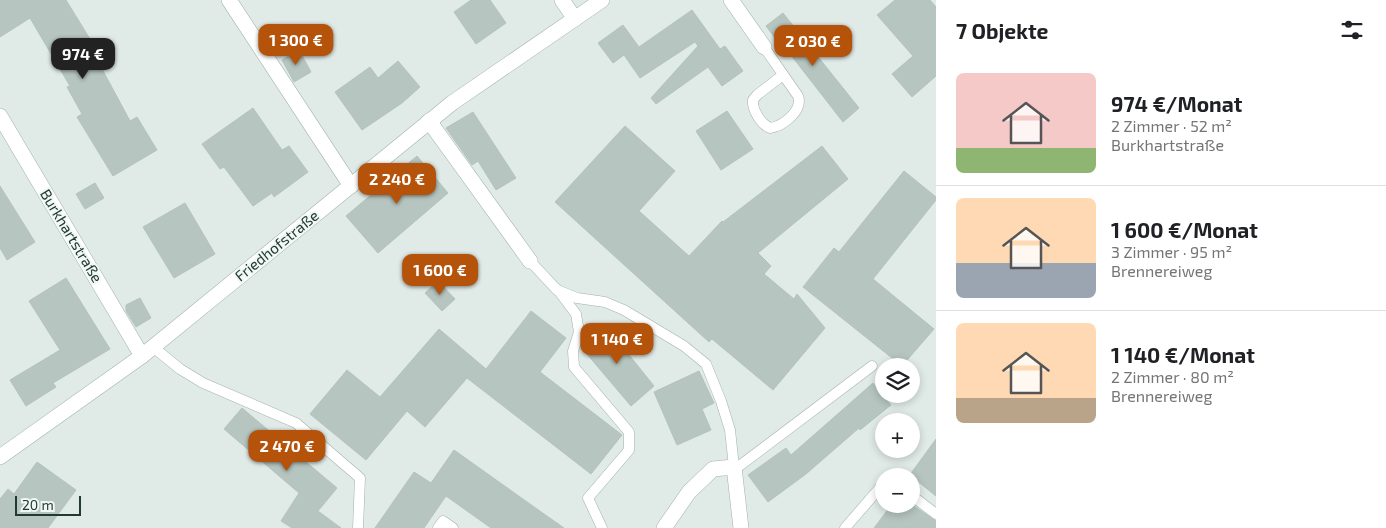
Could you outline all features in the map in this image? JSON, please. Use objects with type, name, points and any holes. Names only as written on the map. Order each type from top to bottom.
[{"type":"street","points":[[229,0],[351,186]]},
{"type":"street","points":[[562,0],[575,19]]},
{"type":"street","name":"Friedhofstraße","points":[[0,456],[148,351],[429,121],[602,0]]},
{"type":"street","points":[[731,0],[764,47]]},
{"type":"street","name":"Burkhartstraße","points":[[0,116],[148,351]]},
{"type":"street","points":[[429,121],[530,261]]},
{"type":"street","points":[[664,528],[689,492],[713,469],[734,468],[742,528]]},
{"type":"lane","points":[[764,47],[798,96],[799,107],[778,125],[770,128],[764,124],[755,111],[753,100],[756,95],[783,75]]},
{"type":"lane","points":[[530,261],[558,290],[576,314],[579,332],[573,351],[574,367],[630,432],[629,450],[588,498],[602,528]]},
{"type":"lane","points":[[558,290],[576,298],[605,302],[624,310],[684,346],[706,364],[730,430],[734,468]]},
{"type":"lane","points":[[148,351],[203,383],[296,423],[360,478],[358,528]]},
{"type":"lane","points":[[734,468],[872,366]]},
{"type":"lane","points":[[845,528],[875,493]]},
{"type":"lane","points":[[920,502],[936,514]]},
{"type":"lane","points":[[438,528],[444,522],[454,528]]},
{"type":"building","points":[[0,0],[66,0],[90,39],[87,41],[130,121],[137,117],[157,150],[113,176],[77,117],[82,114],[67,87],[70,86],[30,18],[0,37]]},
{"type":"building","points":[[471,0],[490,0],[506,23],[476,44],[454,12]]},
{"type":"building","points":[[895,0],[930,0],[936,7],[936,76],[912,97],[892,74],[913,56],[877,15]]},
{"type":"building","points":[[692,10],[720,49],[725,46],[743,71],[722,86],[708,67],[656,104],[651,98],[698,46],[695,42],[640,78],[624,55],[613,63],[598,43],[623,25],[639,47]]},
{"type":"building","points":[[783,13],[859,108],[843,122],[780,41],[778,42],[766,26]]},
{"type":"building","points":[[299,50],[311,72],[294,82],[282,60]]},
{"type":"building","points":[[398,61],[420,87],[402,103],[362,130],[335,92],[370,67],[378,78]]},
{"type":"building","points":[[253,108],[282,150],[289,146],[308,172],[274,197],[272,193],[253,206],[224,167],[220,169],[202,144]]},
{"type":"building","points":[[727,111],[753,149],[721,170],[696,131]]},
{"type":"building","points":[[473,112],[516,178],[496,190],[478,161],[472,165],[446,128]]},
{"type":"building","points":[[625,126],[675,171],[639,211],[689,256],[722,221],[822,146],[848,179],[758,253],[771,266],[764,274],[794,299],[797,294],[825,328],[773,390],[712,339],[709,342],[555,202]]},
{"type":"building","points":[[417,156],[448,193],[378,253],[346,216]]},
{"type":"building","points":[[904,171],[936,197],[936,200],[873,279],[934,329],[909,358],[892,358],[803,287],[834,248],[839,252]]},
{"type":"building","points":[[95,183],[104,198],[85,209],[76,194]]},
{"type":"building","points":[[0,186],[35,242],[7,260],[0,248]]},
{"type":"building","points":[[185,203],[215,254],[174,278],[143,227]]},
{"type":"building","points":[[66,278],[110,349],[53,383],[56,387],[26,406],[10,380],[60,350],[29,301]]},
{"type":"building","points":[[438,281],[455,299],[442,311],[425,293]]},
{"type":"building","points":[[140,298],[151,318],[136,327],[126,311],[126,305]]},
{"type":"building","points":[[531,311],[566,338],[540,372],[622,435],[591,474],[467,378],[425,427],[407,411],[366,460],[310,414],[347,370],[380,397],[439,329],[486,369]]},
{"type":"building","points":[[605,325],[654,386],[631,406],[581,347],[582,344]]},
{"type":"building","points":[[699,371],[714,403],[702,409],[711,430],[677,445],[654,392]]},
{"type":"building","points":[[873,383],[875,385],[875,403],[889,403],[891,405],[881,413],[875,413],[875,418],[860,430],[859,428],[806,474],[768,502],[748,475],[786,448],[791,455]]},
{"type":"building","points":[[242,408],[337,488],[318,511],[341,528],[292,528],[281,521],[299,493],[224,429]]},
{"type":"building","points":[[936,439],[936,496],[920,483],[920,468],[915,468]]},
{"type":"building","points":[[454,450],[564,528],[491,528],[446,496],[424,528],[375,528],[414,472],[431,483]]},
{"type":"building","points":[[37,462],[76,490],[48,528],[0,528],[0,499],[8,489],[14,494]]},
{"type":"building","points":[[920,510],[936,521],[936,528],[874,528],[885,513],[920,513]]}]
